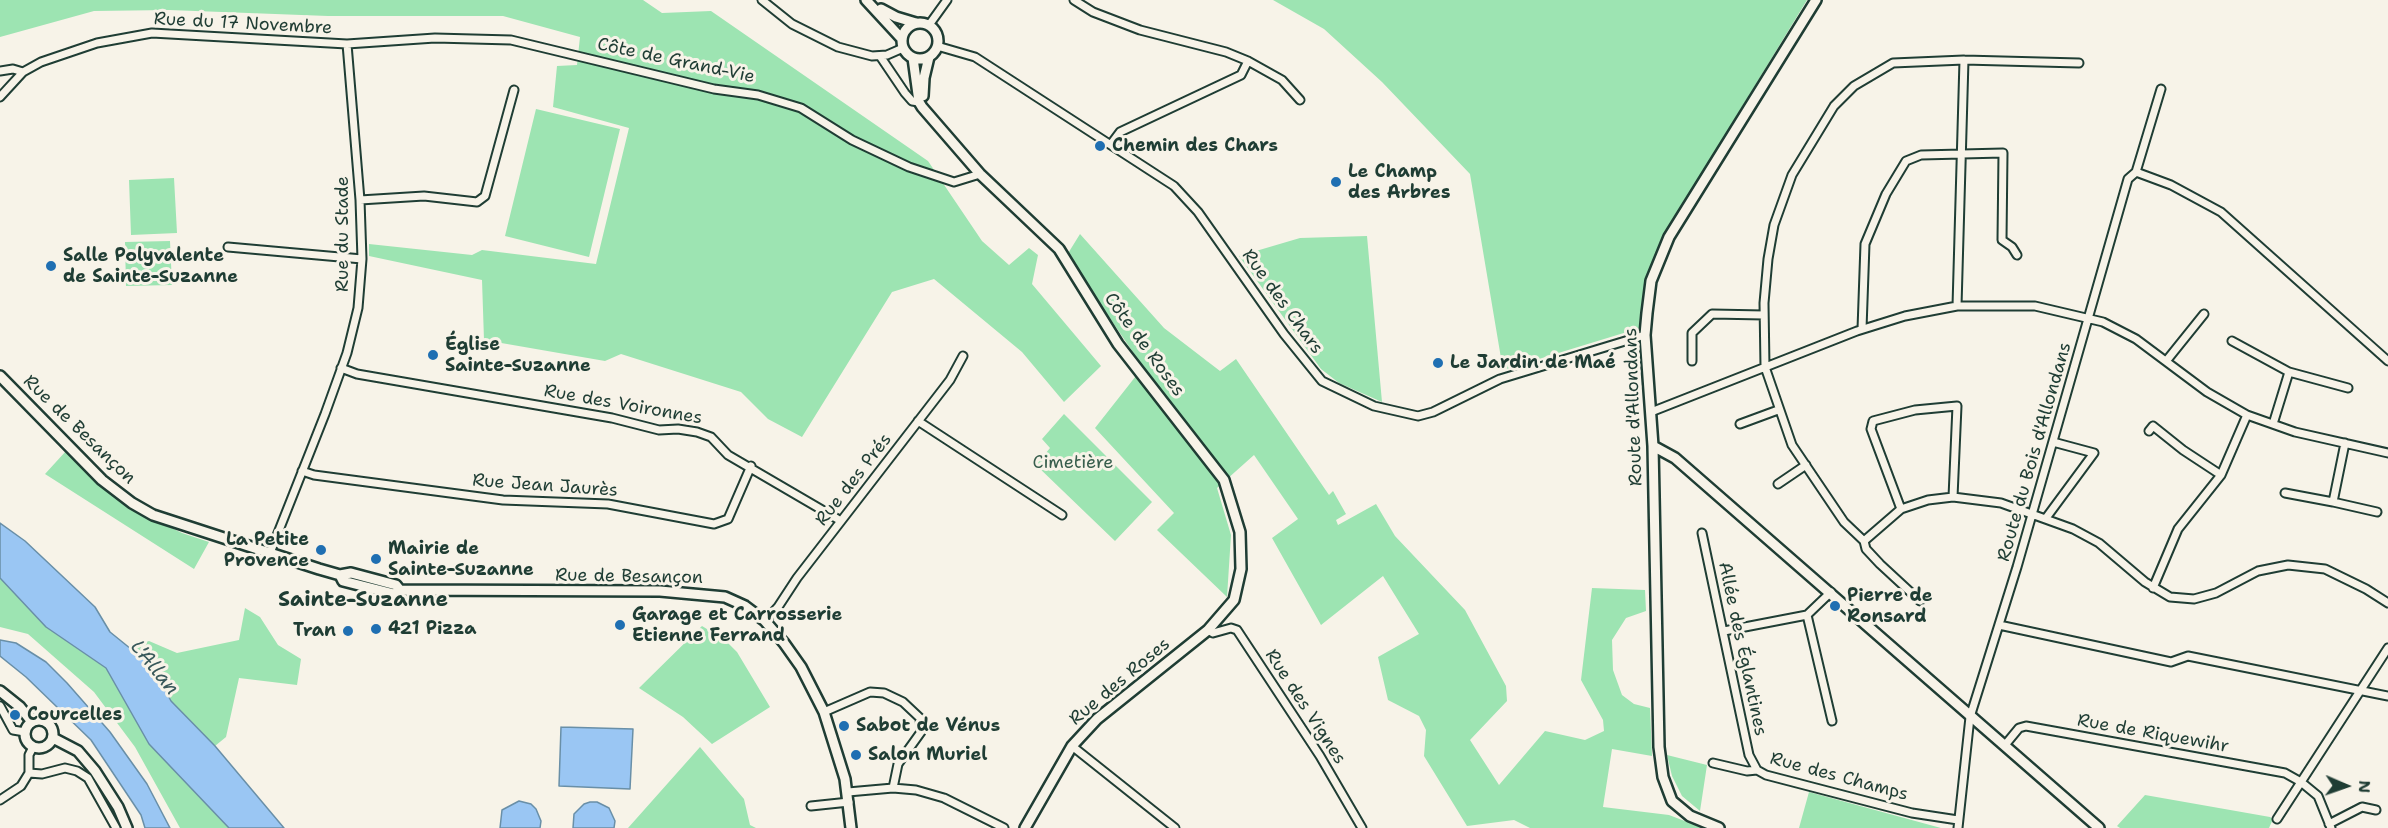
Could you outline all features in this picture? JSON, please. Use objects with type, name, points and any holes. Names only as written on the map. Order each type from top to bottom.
[{"type":"main road","name":"Route d'Allondans","points":[[1719,828],[1690,816],[1672,801],[1663,777],[1659,747],[1653,446],[1646,335],[1652,281],[1669,237],[1816,0]]},
{"type":"main road","points":[[868,1],[897,17],[929,25],[935,31],[937,46],[929,57],[923,86],[926,111]]},
{"type":"main road","points":[[868,1],[913,58],[919,102]]},
{"type":"main road","points":[[902,43],[904,31],[916,23]]},
{"type":"main road","points":[[913,58],[929,57]]},
{"type":"main road","name":"Côte de Roses","points":[[919,102],[948,140],[980,174],[1052,240],[1118,344],[1224,480],[1240,532],[1241,569],[1234,600],[1208,630]]},
{"type":"main road","name":"Rue de Besançon","points":[[0,376],[102,480],[132,503],[175,524],[340,575],[343,581],[394,594],[400,590],[682,592],[732,600],[745,606],[765,621],[801,667],[824,712],[849,797],[851,828]]},
{"type":"main road","points":[[1653,446],[1675,458],[2099,828]]},
{"type":"main road","name":"Rue des Roses","points":[[1025,828],[1072,746],[1097,719],[1208,630]]},
{"type":"main road","points":[[0,690],[20,707],[32,722]]},
{"type":"main road","points":[[53,738],[47,746],[33,747],[26,740],[25,732],[32,722],[41,720],[49,724],[53,738],[78,752],[95,771],[118,807],[127,828]]},
{"type":"street","points":[[762,0],[808,34],[838,47],[880,56],[902,43]]},
{"type":"street","points":[[929,25],[947,0]]},
{"type":"street","points":[[1074,0],[1093,12],[1140,30],[1226,52],[1248,61],[1282,80],[1300,100]]},
{"type":"street","name":"Rue du 17 Novembre","points":[[0,71],[13,69],[23,72],[41,62],[97,43],[152,33],[347,44]]},
{"type":"street","name":"Côte de Grand-Vie","points":[[347,44],[435,38],[511,40],[714,88],[758,95],[801,108],[852,140],[909,167],[954,182],[980,174]]},
{"type":"street","name":"Rue du Stade","points":[[270,553],[340,368],[358,308],[362,259],[360,200],[347,44]]},
{"type":"street","name":"Rue des Chars","points":[[937,46],[975,57],[1174,186],[1198,212],[1284,334],[1322,381],[1374,406],[1418,416],[1426,414],[1500,379],[1646,335]]},
{"type":"street","points":[[880,56],[905,93],[912,101],[919,102]]},
{"type":"street","points":[[1920,601],[1880,564],[1866,549],[1864,541],[1844,522],[1792,445],[1778,410],[1765,367],[1764,315],[1768,259],[1774,225],[1783,196],[1801,156],[1834,106],[1854,86],[1877,70],[1893,63],[1964,60],[2079,63]]},
{"type":"street","points":[[1957,306],[1964,60]]},
{"type":"street","points":[[1111,144],[1120,132],[1241,75],[1248,61]]},
{"type":"street","points":[[0,97],[23,72]]},
{"type":"street","name":"Route du Bois d'Allondans","points":[[1958,824],[1970,717],[2000,625],[2090,318],[2128,179],[2136,172],[2161,89]]},
{"type":"street","points":[[360,200],[424,196],[477,202],[485,196],[514,90]]},
{"type":"street","points":[[1862,329],[1865,244],[1886,194],[1906,161],[1921,155],[2003,153],[2002,240],[2012,247],[2017,255]]},
{"type":"street","points":[[2136,172],[2171,185],[2221,212],[2388,361]]},
{"type":"street","points":[[228,247],[362,259]]},
{"type":"street","points":[[1651,412],[1862,329],[1905,316],[1957,306],[2035,306],[2090,318],[2136,339],[2207,392],[2247,415],[2295,432],[2388,453]]},
{"type":"street","points":[[1692,361],[1692,333],[1712,314],[1764,315]]},
{"type":"street","points":[[2167,360],[2204,315]]},
{"type":"street","points":[[2232,341],[2289,372],[2348,388]]},
{"type":"street","name":"Rue des Prés","points":[[765,621],[950,380],[963,356]]},
{"type":"street","name":"Rue des Voironnes","points":[[340,368],[357,374],[612,418],[659,430],[686,430],[711,437],[728,454],[841,521]]},
{"type":"street","points":[[2273,424],[2289,372]]},
{"type":"street","points":[[1901,509],[1871,429],[1872,421],[1915,410],[1957,406],[1953,497]]},
{"type":"street","points":[[1740,424],[1778,410]]},
{"type":"street","points":[[2153,588],[2178,529],[2221,475],[2247,415]]},
{"type":"street","points":[[918,421],[1062,516]]},
{"type":"street","points":[[2149,431],[2153,426],[2183,450],[2221,475]]},
{"type":"street","points":[[2046,518],[2094,453],[2053,442]]},
{"type":"street","points":[[2332,502],[2345,442]]},
{"type":"street","points":[[1778,484],[1806,465]]},
{"type":"street","name":"Rue Jean Jaurès","points":[[302,471],[314,475],[503,500],[608,504],[714,524],[728,519],[751,466]]},
{"type":"street","points":[[2285,493],[2377,512]]},
{"type":"street","points":[[1864,541],[1901,509],[1928,500],[1953,497],[2001,503],[2046,518],[2099,543],[2153,588],[2170,597],[2194,599],[2216,593],[2258,571],[2288,565],[2325,569],[2366,589],[2388,603]]},
{"type":"street","name":"Allée des Églantines","points":[[1702,533],[1749,755],[1757,770]]},
{"type":"street","points":[[1724,632],[1807,615],[1831,592]]},
{"type":"street","points":[[1807,615],[1832,721]]},
{"type":"street","points":[[2000,625],[2170,662],[2188,656],[2388,696]]},
{"type":"street","name":"Rue des Vignes","points":[[1208,630],[1213,633],[1231,628],[1237,630],[1320,756],[1362,828]]},
{"type":"street","points":[[2277,819],[2388,648]]},
{"type":"street","points":[[824,712],[870,693],[884,693],[903,702],[920,718],[921,732],[898,764],[893,788]]},
{"type":"street","points":[[0,706],[13,730],[25,732]]},
{"type":"street","name":"Rue de Riquewihr","points":[[2005,745],[2019,728],[2026,726],[2285,773],[2318,796],[2330,826]]},
{"type":"street","points":[[1072,746],[1175,828]]},
{"type":"street","points":[[0,800],[21,786],[29,773],[29,755],[33,747]]},
{"type":"street","name":"Rue des Champs","points":[[1713,763],[1746,771],[1757,770],[1766,775],[1958,824]]},
{"type":"street","points":[[29,773],[42,774],[65,768],[88,778],[116,828]]},
{"type":"street","points":[[811,806],[893,788],[944,798],[1004,828]]},
{"type":"street","points":[[2330,826],[2362,807],[2376,810]]},
{"type":"green space","points":[[0,0],[643,0],[662,13],[711,11],[928,161],[982,241],[1009,265],[1029,248],[1038,255],[1032,284],[1101,366],[1064,402],[1022,352],[934,279],[892,292],[802,437],[768,419],[741,392],[621,354],[605,361],[484,340],[482,280],[369,256],[369,244],[472,255],[482,250],[596,264],[629,128],[553,107],[557,66],[577,65],[580,37],[503,16],[328,16],[169,10],[94,11],[0,37]]},
{"type":"green space","points":[[1273,0],[1807,0],[1661,240],[1649,271],[1640,328],[1503,370],[1470,174],[1382,82],[1324,29]]},
{"type":"green space","points":[[536,109],[620,129],[589,257],[505,236]]},
{"type":"green space","points":[[174,178],[177,233],[131,235],[129,180]]},
{"type":"green space","points":[[1080,234],[1164,328],[1220,371],[1236,359],[1329,495],[1333,491],[1346,514],[1336,520],[1338,525],[1376,504],[1395,536],[1465,610],[1506,686],[1507,701],[1470,740],[1499,785],[1545,731],[1585,740],[1604,731],[1603,720],[1581,680],[1592,588],[1645,590],[1646,611],[1626,618],[1612,640],[1613,670],[1622,695],[1634,704],[1650,708],[1652,756],[1612,749],[1603,807],[1669,815],[1703,828],[1530,828],[1514,820],[1467,826],[1424,756],[1426,730],[1419,716],[1388,700],[1378,657],[1419,634],[1383,576],[1321,625],[1272,538],[1298,519],[1254,455],[1217,488],[1231,535],[1227,597],[1157,530],[1174,513],[1095,428],[1143,367],[1067,255]]},
{"type":"green space","points":[[1367,236],[1382,402],[1339,383],[1321,369],[1239,256],[1300,238]]},
{"type":"green space","points":[[170,241],[172,285],[126,286],[125,242]]},
{"type":"green space","name":"Cimetière","points":[[1064,414],[1152,502],[1115,541],[1036,465],[1050,448],[1042,439]]},
{"type":"green space","points":[[66,451],[98,484],[127,506],[182,533],[209,542],[194,569],[45,474]]},
{"type":"green space","points":[[0,578],[46,627],[106,668],[149,744],[229,828],[180,828],[135,747],[94,692],[28,634],[0,627]]},
{"type":"green space","points":[[245,608],[260,617],[278,645],[301,659],[297,685],[239,678],[226,737],[215,746],[171,701],[152,666],[129,648],[149,641],[177,653],[239,640]]},
{"type":"green space","points":[[702,626],[725,640],[737,652],[770,707],[712,744],[683,717],[639,688]]},
{"type":"green space","points":[[700,747],[744,799],[750,825],[756,828],[628,828]]},
{"type":"green space","points":[[1667,755],[1707,765],[1700,811],[1682,796],[1672,776]]},
{"type":"green space","points":[[1809,792],[1941,828],[1799,828]]},
{"type":"green space","points":[[2145,795],[2273,819],[2269,828],[2120,828],[2117,826]]},
{"type":"water","points":[[0,523],[25,541],[95,607],[110,632],[152,666],[171,701],[215,746],[284,828],[229,828],[149,744],[106,668],[46,627],[0,578]]},
{"type":"water","points":[[0,640],[16,643],[46,662],[67,683],[110,732],[147,784],[170,828],[145,828],[141,815],[91,740],[26,677],[0,656]]},
{"type":"water","points":[[561,727],[633,729],[630,789],[559,786]]},
{"type":"water","points":[[519,801],[531,804],[536,809],[541,821],[540,828],[500,828],[502,810]]},
{"type":"water","points":[[597,802],[609,808],[615,821],[614,828],[573,828],[574,814],[584,804]]},
{"type":"place","name":"Chemin des Chars","points":[[1100,146]]},
{"type":"place","name":"Le Champ des Arbres","points":[[1336,182]]},
{"type":"place","name":"Salle Polyvalente de Sainte-Suzanne","points":[[51,266]]},
{"type":"place","name":"Église Sainte-Suzanne","points":[[433,355]]},
{"type":"place","name":"Le Jardin de Maé","points":[[1438,363]]},
{"type":"place","name":"La Petite Provence","points":[[321,550]]},
{"type":"place","name":"Mairie de Sainte-Suzanne","points":[[376,559]]},
{"type":"place","name":"Pierre de Ronsard","points":[[1835,606]]},
{"type":"place","name":"Garage et Carrosserie Etienne Ferrand","points":[[620,625]]},
{"type":"place","name":"421 Pizza","points":[[376,629]]},
{"type":"place","name":"Tran","points":[[348,631]]},
{"type":"place","name":"Courcelles","points":[[15,715]]},
{"type":"place","name":"Sabot de Vénus","points":[[844,726]]},
{"type":"place","name":"Salon Muriel","points":[[856,755]]},
{"type":"district","name":"Sainte-Suzanne","points":[[363,601]]},
{"type":"water label","name":"L'Allan","points":[[154,668]]}]
